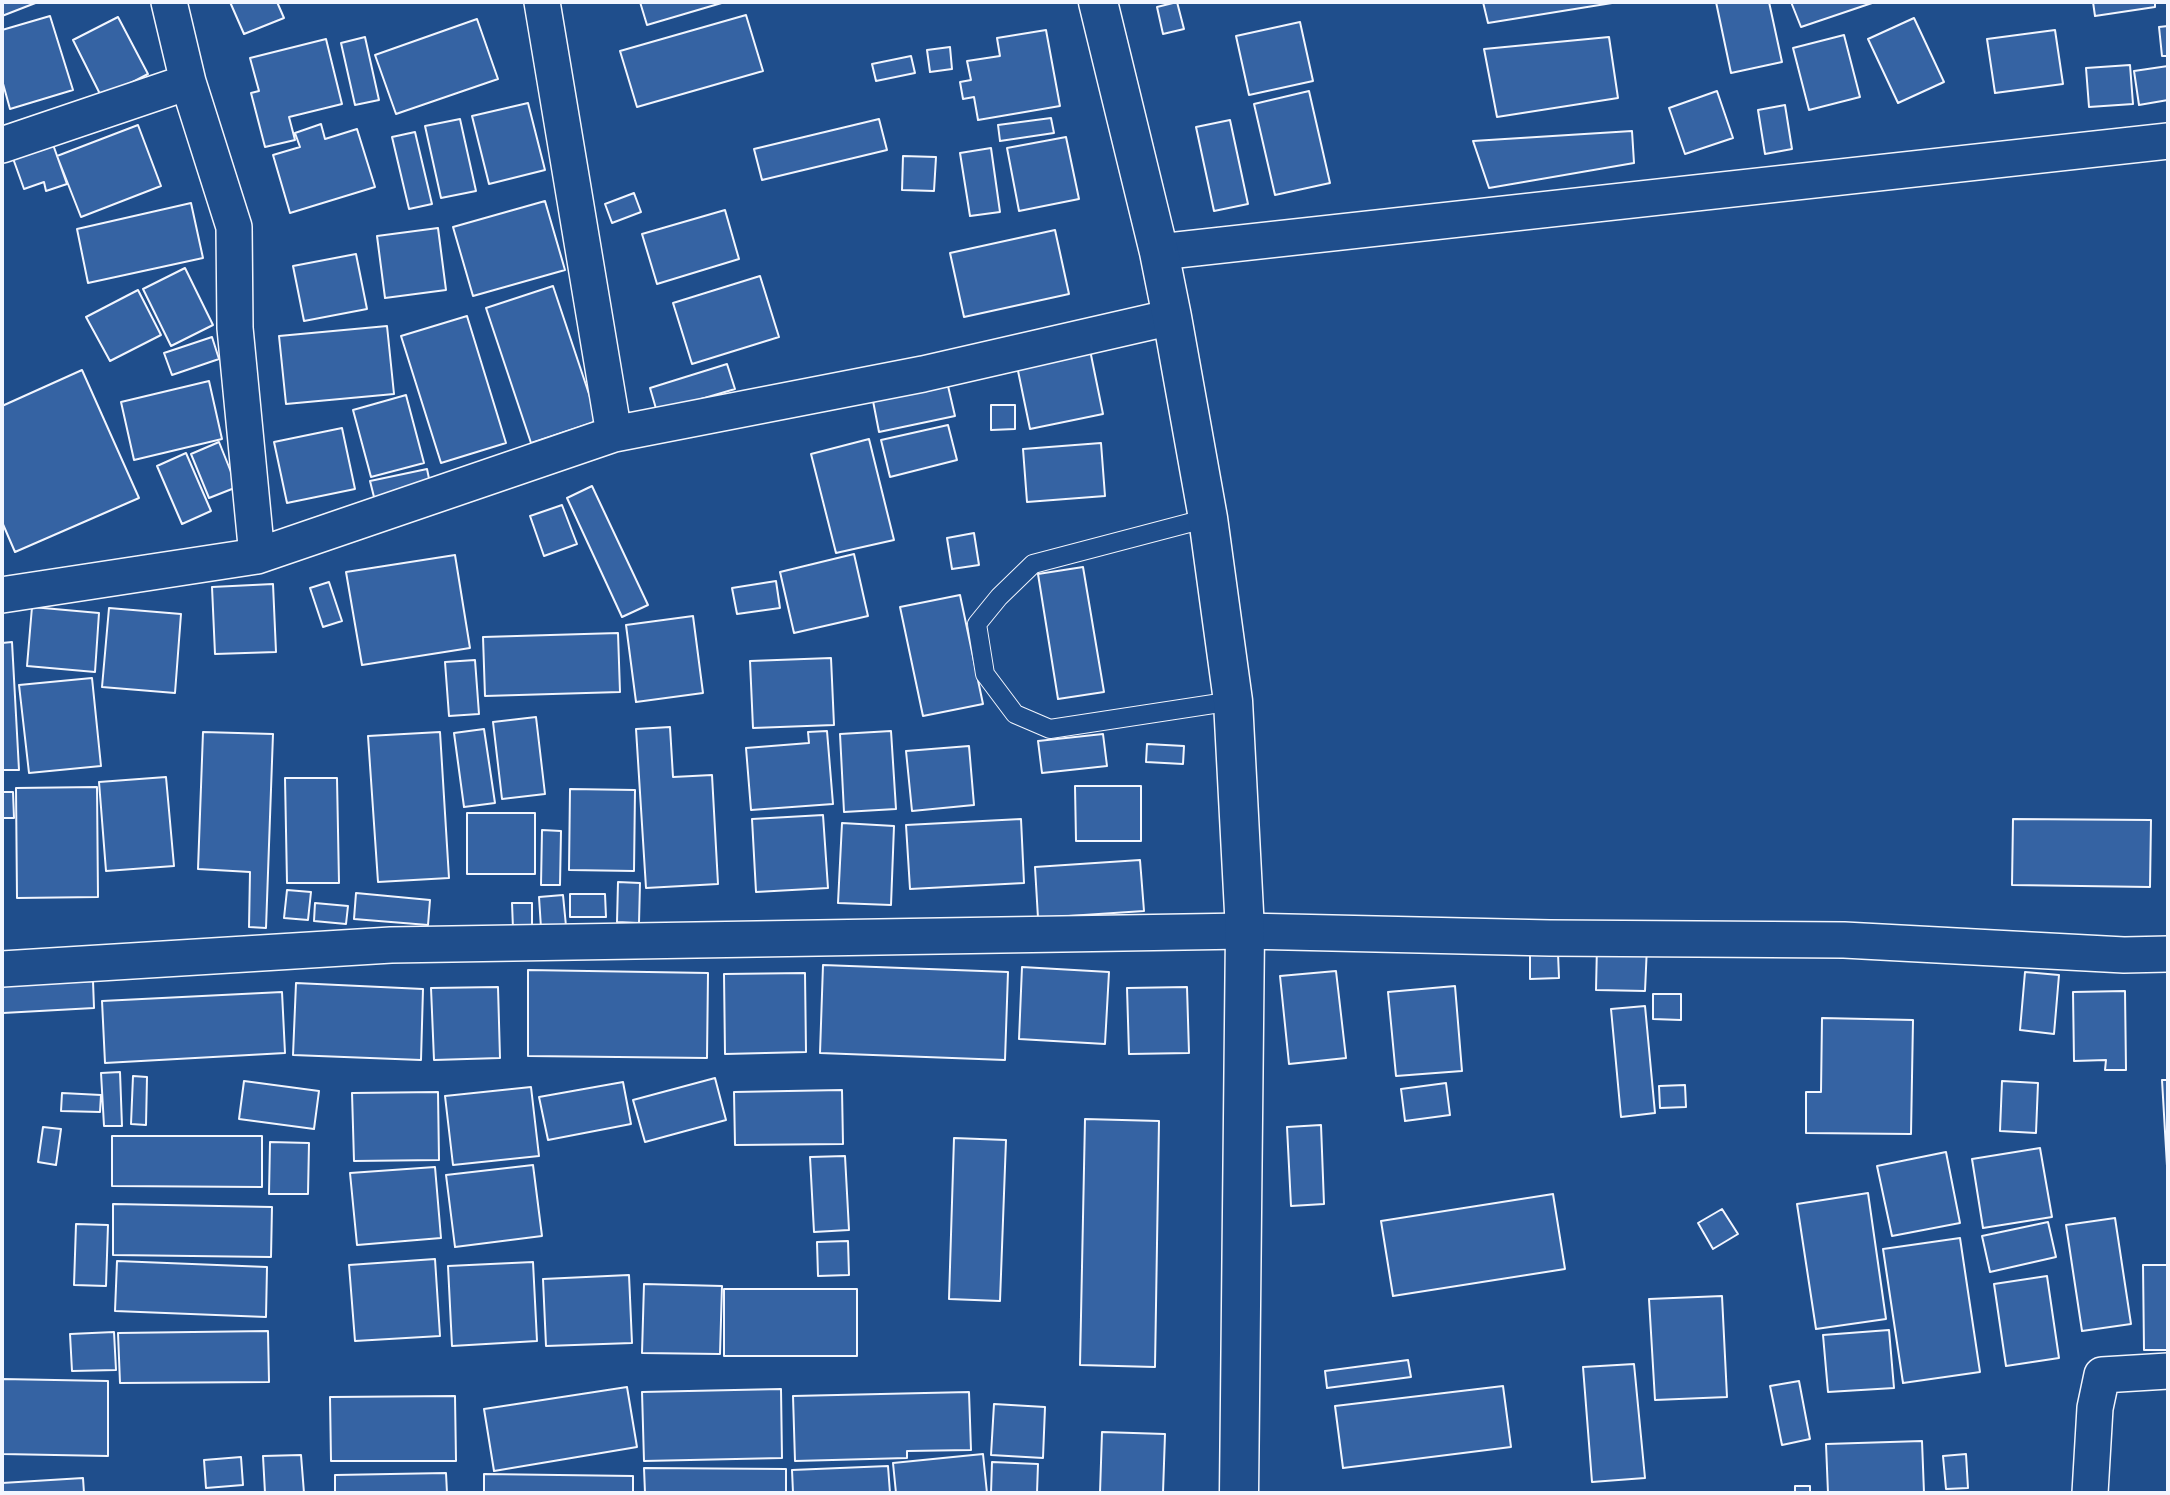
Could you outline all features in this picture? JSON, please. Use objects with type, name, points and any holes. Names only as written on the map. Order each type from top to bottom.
[{"type":"main road","points":[[1098,2],[1159,252],[1172,317],[1208,518],[1233,701],[1245,931],[1239,1493]]},
{"type":"street","points":[[169,2],[188,82],[234,228],[235,328],[257,556]]},
{"type":"street","points":[[542,2],[614,434]]},
{"type":"street","points":[[2,145],[188,82]]},
{"type":"street","points":[[1159,252],[2168,141]]},
{"type":"street","points":[[2,595],[257,556],[614,434],[923,374],[1172,317]]},
{"type":"street","points":[[2,969],[391,945],[1245,931],[1844,940],[2124,955],[2168,954]]},
{"type":"street","points":[[2090,1493],[2095,1408],[2102,1375],[2168,1371]]},
{"type":"lane","points":[[1208,518],[1033,564],[999,597],[977,624],[985,674],[1015,714],[1050,729],[1233,701]]},
{"type":"building","points":[[2,2],[38,2],[2,16]]},
{"type":"building","points":[[230,2],[277,2],[284,18],[244,34]]},
{"type":"building","points":[[640,2],[725,2],[647,25]]},
{"type":"building","points":[[1177,2],[1184,29],[1163,34],[1157,7]]},
{"type":"building","points":[[1483,2],[1611,2],[1612,3],[1488,23]]},
{"type":"building","points":[[1716,2],[1769,2],[1782,62],[1731,73]]},
{"type":"building","points":[[1791,2],[1875,2],[1801,27]]},
{"type":"building","points":[[2093,2],[2155,2],[2155,7],[2095,16]]},
{"type":"building","points":[[746,15],[763,71],[637,107],[620,51]]},
{"type":"building","points":[[50,16],[73,90],[10,109],[2,80],[2,30]]},
{"type":"building","points":[[118,17],[148,74],[102,98],[73,40]]},
{"type":"building","points":[[1914,18],[1944,82],[1898,103],[1868,39]]},
{"type":"building","points":[[477,19],[498,79],[396,114],[375,55]]},
{"type":"building","points":[[1300,22],[1313,81],[1249,95],[1236,36]]},
{"type":"building","points":[[2168,26],[2168,56],[2162,56],[2159,27]]},
{"type":"building","points":[[1046,30],[1060,106],[978,120],[974,97],[963,99],[960,82],[971,80],[967,61],[1000,56],[997,38]]},
{"type":"building","points":[[2055,30],[2063,84],[1995,93],[1987,39]]},
{"type":"building","points":[[1844,35],[1860,97],[1809,110],[1793,48]]},
{"type":"building","points":[[365,37],[379,100],[355,105],[341,43]]},
{"type":"building","points":[[1609,37],[1618,98],[1497,117],[1484,49]]},
{"type":"building","points":[[326,39],[342,104],[289,117],[295,140],[265,147],[251,93],[259,91],[250,58]]},
{"type":"building","points":[[950,47],[952,69],[930,72],[927,50]]},
{"type":"building","points":[[911,56],[915,73],[876,81],[872,64]]},
{"type":"building","points":[[2130,65],[2133,104],[2089,107],[2086,68]]},
{"type":"building","points":[[2168,66],[2168,100],[2139,105],[2134,71]]},
{"type":"building","points":[[1309,91],[1330,183],[1275,195],[1254,104]]},
{"type":"building","points":[[1717,91],[1733,138],[1685,154],[1669,108]]},
{"type":"building","points":[[528,103],[545,170],[489,184],[472,116]]},
{"type":"building","points":[[1785,105],[1792,149],[1765,154],[1758,110]]},
{"type":"building","points":[[1051,118],[1054,133],[1000,141],[998,125]]},
{"type":"building","points":[[460,119],[476,191],[441,198],[425,126]]},
{"type":"building","points":[[879,119],[887,150],[762,180],[754,149]]},
{"type":"building","points":[[1230,120],[1248,204],[1214,211],[1196,127]]},
{"type":"building","points":[[321,124],[325,139],[357,129],[375,187],[290,213],[273,155],[300,147],[295,133]]},
{"type":"building","points":[[138,125],[161,186],[81,217],[57,156]]},
{"type":"building","points":[[1632,131],[1634,163],[1489,188],[1473,141]]},
{"type":"building","points":[[415,132],[432,204],[409,209],[392,137]]},
{"type":"building","points":[[50,136],[67,184],[46,191],[44,182],[24,189],[10,150]]},
{"type":"building","points":[[1066,137],[1079,199],[1019,211],[1007,148]]},
{"type":"building","points":[[991,148],[1000,212],[970,216],[960,153]]},
{"type":"building","points":[[903,156],[936,157],[934,191],[902,190]]},
{"type":"building","points":[[634,193],[641,212],[612,223],[605,204]]},
{"type":"building","points":[[545,201],[565,270],[473,296],[453,227]]},
{"type":"building","points":[[191,203],[203,258],[88,283],[77,229]]},
{"type":"building","points":[[725,210],[739,259],[657,284],[642,234]]},
{"type":"building","points":[[438,228],[446,290],[385,298],[377,236]]},
{"type":"building","points":[[1055,230],[1069,294],[964,317],[950,253]]},
{"type":"building","points":[[356,254],[367,309],[304,321],[293,266]]},
{"type":"building","points":[[185,268],[213,325],[171,346],[143,289]]},
{"type":"building","points":[[760,276],[779,337],[692,364],[673,303]]},
{"type":"building","points":[[553,286],[598,421],[531,443],[486,308]]},
{"type":"building","points":[[138,290],[161,335],[110,361],[86,317]]},
{"type":"building","points":[[467,316],[506,443],[441,463],[401,336]]},
{"type":"building","points":[[387,326],[394,394],[286,404],[279,336]]},
{"type":"building","points":[[212,337],[219,359],[172,375],[164,353]]},
{"type":"building","points":[[1090,350],[1103,414],[1030,429],[1017,366]]},
{"type":"building","points":[[727,364],[735,389],[657,412],[650,388]]},
{"type":"building","points":[[82,370],[139,498],[15,552],[2,522],[2,406]]},
{"type":"building","points":[[209,381],[222,439],[134,460],[121,402]]},
{"type":"building","points":[[948,386],[955,416],[879,432],[873,401]]},
{"type":"building","points":[[406,395],[424,463],[371,477],[353,410]]},
{"type":"building","points":[[991,405],[1015,405],[1015,429],[991,430]]},
{"type":"building","points":[[948,425],[957,460],[890,477],[881,440]]},
{"type":"building","points":[[342,428],[355,489],[287,503],[274,442]]},
{"type":"building","points":[[869,439],[894,540],[836,553],[811,454]]},
{"type":"building","points":[[219,442],[237,487],[209,498],[191,454]]},
{"type":"building","points":[[1101,443],[1105,496],[1027,502],[1023,449]]},
{"type":"building","points":[[186,453],[211,511],[182,524],[157,466]]},
{"type":"building","points":[[427,469],[431,488],[375,501],[370,481]]},
{"type":"building","points":[[592,486],[648,605],[622,617],[567,498]]},
{"type":"building","points":[[562,505],[577,544],[544,556],[530,516]]},
{"type":"building","points":[[974,533],[979,565],[952,569],[947,538]]},
{"type":"building","points":[[854,554],[868,616],[794,633],[780,572]]},
{"type":"building","points":[[455,555],[470,648],[362,665],[346,572]]},
{"type":"building","points":[[1083,567],[1104,692],[1058,699],[1038,574]]},
{"type":"building","points":[[776,581],[780,608],[737,614],[732,588]]},
{"type":"building","points":[[329,582],[342,621],[323,627],[310,588]]},
{"type":"building","points":[[273,584],[276,652],[215,654],[212,587]]},
{"type":"building","points":[[960,595],[983,704],[923,716],[900,607]]},
{"type":"building","points":[[32,607],[99,613],[95,672],[27,666]]},
{"type":"building","points":[[109,608],[181,614],[175,693],[102,687]]},
{"type":"building","points":[[693,616],[703,693],[636,702],[626,625]]},
{"type":"building","points":[[618,633],[620,692],[485,696],[483,637]]},
{"type":"building","points":[[12,642],[19,770],[2,770],[2,643]]},
{"type":"building","points":[[831,658],[834,725],[753,728],[750,661]]},
{"type":"building","points":[[475,660],[479,714],[449,716],[445,662]]},
{"type":"building","points":[[92,678],[101,766],[29,773],[19,685]]},
{"type":"building","points":[[536,717],[545,794],[502,799],[493,722]]},
{"type":"building","points":[[670,727],[673,777],[712,775],[718,884],[646,888],[636,729]]},
{"type":"building","points":[[484,729],[495,803],[464,807],[454,733]]},
{"type":"building","points":[[827,731],[833,804],[751,810],[746,748],[809,743],[808,732]]},
{"type":"building","points":[[891,731],[896,809],[844,812],[840,734]]},
{"type":"building","points":[[203,732],[273,734],[266,928],[249,927],[250,872],[198,869]]},
{"type":"building","points":[[440,732],[449,878],[378,882],[368,736]]},
{"type":"building","points":[[1103,734],[1107,766],[1042,773],[1038,741]]},
{"type":"building","points":[[1147,744],[1184,746],[1183,764],[1146,762]]},
{"type":"building","points":[[969,746],[974,805],[912,811],[906,751]]},
{"type":"building","points":[[166,777],[174,866],[106,871],[99,782]]},
{"type":"building","points":[[285,778],[337,778],[339,883],[287,883]]},
{"type":"building","points":[[1075,786],[1141,786],[1141,841],[1076,841]]},
{"type":"building","points":[[97,787],[98,897],[17,898],[16,788]]},
{"type":"building","points":[[570,789],[635,790],[634,871],[569,870]]},
{"type":"building","points":[[2,792],[13,792],[14,818],[2,818]]},
{"type":"building","points":[[467,813],[535,813],[535,874],[467,874]]},
{"type":"building","points":[[823,815],[828,888],[756,892],[752,819]]},
{"type":"building","points":[[1021,819],[1024,883],[910,889],[906,825]]},
{"type":"building","points":[[2013,819],[2151,820],[2150,887],[2012,885]]},
{"type":"building","points":[[842,823],[894,826],[891,905],[838,903]]},
{"type":"building","points":[[542,830],[561,831],[560,885],[541,885]]},
{"type":"building","points":[[1140,860],[1144,911],[1038,918],[1035,867]]},
{"type":"building","points":[[618,882],[640,883],[639,923],[617,922]]},
{"type":"building","points":[[287,890],[311,892],[308,920],[284,918]]},
{"type":"building","points":[[356,893],[430,900],[428,925],[354,919]]},
{"type":"building","points":[[570,894],[605,894],[606,917],[570,917]]},
{"type":"building","points":[[563,895],[566,926],[541,928],[539,897]]},
{"type":"building","points":[[315,903],[348,906],[346,924],[314,921]]},
{"type":"building","points":[[512,903],[532,903],[532,928],[513,929]]},
{"type":"building","points":[[1597,945],[1647,946],[1645,991],[1596,990]]},
{"type":"building","points":[[1530,953],[1558,953],[1559,978],[1530,979]]},
{"type":"building","points":[[823,965],[1008,972],[1005,1060],[820,1053]]},
{"type":"building","points":[[1022,967],[1109,972],[1105,1044],[1019,1039]]},
{"type":"building","points":[[528,970],[708,973],[707,1058],[528,1056]]},
{"type":"building","points":[[1336,971],[1346,1058],[1289,1064],[1280,976]]},
{"type":"building","points":[[2025,972],[2059,975],[2054,1034],[2020,1030]]},
{"type":"building","points":[[805,973],[806,1052],[725,1054],[724,974]]},
{"type":"building","points":[[93,981],[94,1008],[3,1013],[2,985]]},
{"type":"building","points":[[296,983],[423,989],[421,1060],[293,1055]]},
{"type":"building","points":[[1455,986],[1462,1071],[1396,1076],[1388,992]]},
{"type":"building","points":[[498,987],[500,1058],[434,1060],[431,988]]},
{"type":"building","points":[[1187,987],[1189,1053],[1129,1054],[1127,988]]},
{"type":"building","points":[[2125,991],[2126,1070],[2105,1070],[2106,1060],[2074,1061],[2073,992]]},
{"type":"building","points":[[282,992],[285,1053],[105,1063],[102,1001]]},
{"type":"building","points":[[1653,994],[1681,994],[1681,1020],[1653,1019]]},
{"type":"building","points":[[1645,1006],[1655,1113],[1621,1117],[1611,1009]]},
{"type":"building","points":[[1822,1018],[1913,1020],[1911,1134],[1806,1133],[1806,1092],[1821,1092]]},
{"type":"building","points":[[120,1072],[122,1126],[104,1126],[101,1073]]},
{"type":"building","points":[[133,1076],[147,1077],[146,1125],[131,1124]]},
{"type":"building","points":[[715,1078],[726,1120],[645,1142],[633,1100]]},
{"type":"building","points":[[2162,1080],[2168,1080],[2168,1166],[2167,1166]]},
{"type":"building","points":[[244,1081],[319,1091],[314,1129],[239,1119]]},
{"type":"building","points":[[2002,1081],[2038,1083],[2036,1133],[2000,1131]]},
{"type":"building","points":[[623,1082],[631,1124],[548,1140],[539,1097]]},
{"type":"building","points":[[1446,1083],[1450,1115],[1405,1121],[1401,1089]]},
{"type":"building","points":[[1685,1085],[1686,1107],[1660,1108],[1659,1086]]},
{"type":"building","points":[[531,1087],[539,1156],[453,1165],[445,1096]]},
{"type":"building","points":[[842,1090],[843,1144],[735,1145],[734,1092]]},
{"type":"building","points":[[438,1092],[439,1160],[354,1161],[352,1093]]},
{"type":"building","points":[[62,1093],[101,1095],[100,1112],[61,1111]]},
{"type":"building","points":[[1085,1119],[1159,1121],[1155,1367],[1080,1365]]},
{"type":"building","points":[[1321,1125],[1324,1204],[1291,1206],[1287,1127]]},
{"type":"building","points":[[43,1127],[61,1129],[56,1165],[38,1162]]},
{"type":"building","points":[[112,1136],[262,1136],[262,1187],[112,1186]]},
{"type":"building","points":[[954,1138],[1006,1140],[1000,1301],[949,1299]]},
{"type":"building","points":[[270,1142],[309,1143],[308,1194],[269,1194]]},
{"type":"building","points":[[2040,1148],[2052,1217],[1983,1228],[1972,1159]]},
{"type":"building","points":[[1946,1152],[1960,1223],[1892,1236],[1877,1166]]},
{"type":"building","points":[[845,1156],[849,1230],[814,1232],[810,1157]]},
{"type":"building","points":[[533,1165],[542,1236],[455,1247],[446,1175]]},
{"type":"building","points":[[435,1167],[441,1238],[357,1245],[350,1173]]},
{"type":"building","points":[[1868,1193],[1886,1319],[1816,1329],[1797,1204]]},
{"type":"building","points":[[1553,1194],[1565,1269],[1393,1296],[1381,1221]]},
{"type":"building","points":[[113,1204],[272,1207],[271,1257],[113,1255]]},
{"type":"building","points":[[1722,1209],[1738,1234],[1713,1249],[1698,1223]]},
{"type":"building","points":[[2115,1218],[2131,1324],[2082,1331],[2066,1225]]},
{"type":"building","points":[[2048,1222],[2056,1257],[1990,1272],[1982,1236]]},
{"type":"building","points":[[76,1224],[108,1225],[106,1286],[74,1285]]},
{"type":"building","points":[[1960,1238],[1980,1372],[1903,1383],[1883,1249]]},
{"type":"building","points":[[848,1241],[849,1275],[818,1276],[817,1242]]},
{"type":"building","points":[[435,1259],[440,1336],[355,1341],[349,1265]]},
{"type":"building","points":[[117,1261],[267,1267],[266,1317],[115,1311]]},
{"type":"building","points":[[533,1262],[537,1341],[452,1346],[448,1266]]},
{"type":"building","points":[[2143,1265],[2168,1265],[2168,1350],[2144,1350]]},
{"type":"building","points":[[629,1275],[632,1343],[546,1346],[543,1279]]},
{"type":"building","points":[[2047,1276],[2059,1358],[2006,1366],[1994,1284]]},
{"type":"building","points":[[644,1284],[722,1286],[720,1354],[642,1353]]},
{"type":"building","points":[[724,1289],[857,1289],[857,1356],[724,1356]]},
{"type":"building","points":[[1722,1296],[1727,1397],[1655,1400],[1649,1299]]},
{"type":"building","points":[[1889,1330],[1894,1388],[1828,1392],[1823,1335]]},
{"type":"building","points":[[268,1331],[269,1382],[120,1383],[118,1333]]},
{"type":"building","points":[[114,1332],[116,1370],[72,1371],[70,1334]]},
{"type":"building","points":[[1408,1360],[1411,1377],[1327,1388],[1325,1371]]},
{"type":"building","points":[[1634,1364],[1645,1478],[1592,1482],[1583,1367]]},
{"type":"building","points":[[2,1379],[108,1381],[108,1456],[2,1454]]},
{"type":"building","points":[[1799,1381],[1810,1439],[1782,1445],[1770,1386]]},
{"type":"building","points":[[1503,1386],[1511,1447],[1343,1468],[1335,1406]]},
{"type":"building","points":[[627,1387],[637,1447],[494,1471],[484,1409]]},
{"type":"building","points":[[781,1389],[782,1458],[644,1461],[642,1392]]},
{"type":"building","points":[[969,1392],[971,1450],[907,1451],[907,1458],[795,1461],[793,1396]]},
{"type":"building","points":[[455,1396],[456,1461],[331,1461],[330,1397]]},
{"type":"building","points":[[994,1404],[1045,1407],[1043,1458],[991,1455]]},
{"type":"building","points":[[1102,1432],[1165,1434],[1163,1493],[1100,1493]]},
{"type":"building","points":[[1922,1441],[1924,1493],[1828,1493],[1826,1444]]},
{"type":"building","points":[[983,1454],[987,1493],[896,1493],[893,1463]]},
{"type":"building","points":[[1966,1454],[1968,1488],[1946,1489],[1943,1456]]},
{"type":"building","points":[[301,1455],[304,1493],[265,1493],[263,1456]]},
{"type":"building","points":[[241,1457],[243,1485],[206,1488],[204,1460]]},
{"type":"building","points":[[992,1462],[1038,1464],[1037,1493],[991,1493]]},
{"type":"building","points":[[888,1466],[890,1493],[793,1493],[792,1470]]},
{"type":"building","points":[[644,1468],[786,1469],[786,1493],[645,1493]]},
{"type":"building","points":[[446,1473],[447,1493],[335,1493],[335,1475]]},
{"type":"building","points":[[484,1474],[633,1476],[633,1493],[484,1493]]},
{"type":"building","points":[[83,1478],[84,1493],[2,1493],[2,1483]]},
{"type":"building","points":[[1795,1486],[1810,1486],[1810,1493],[1795,1493]]}]
